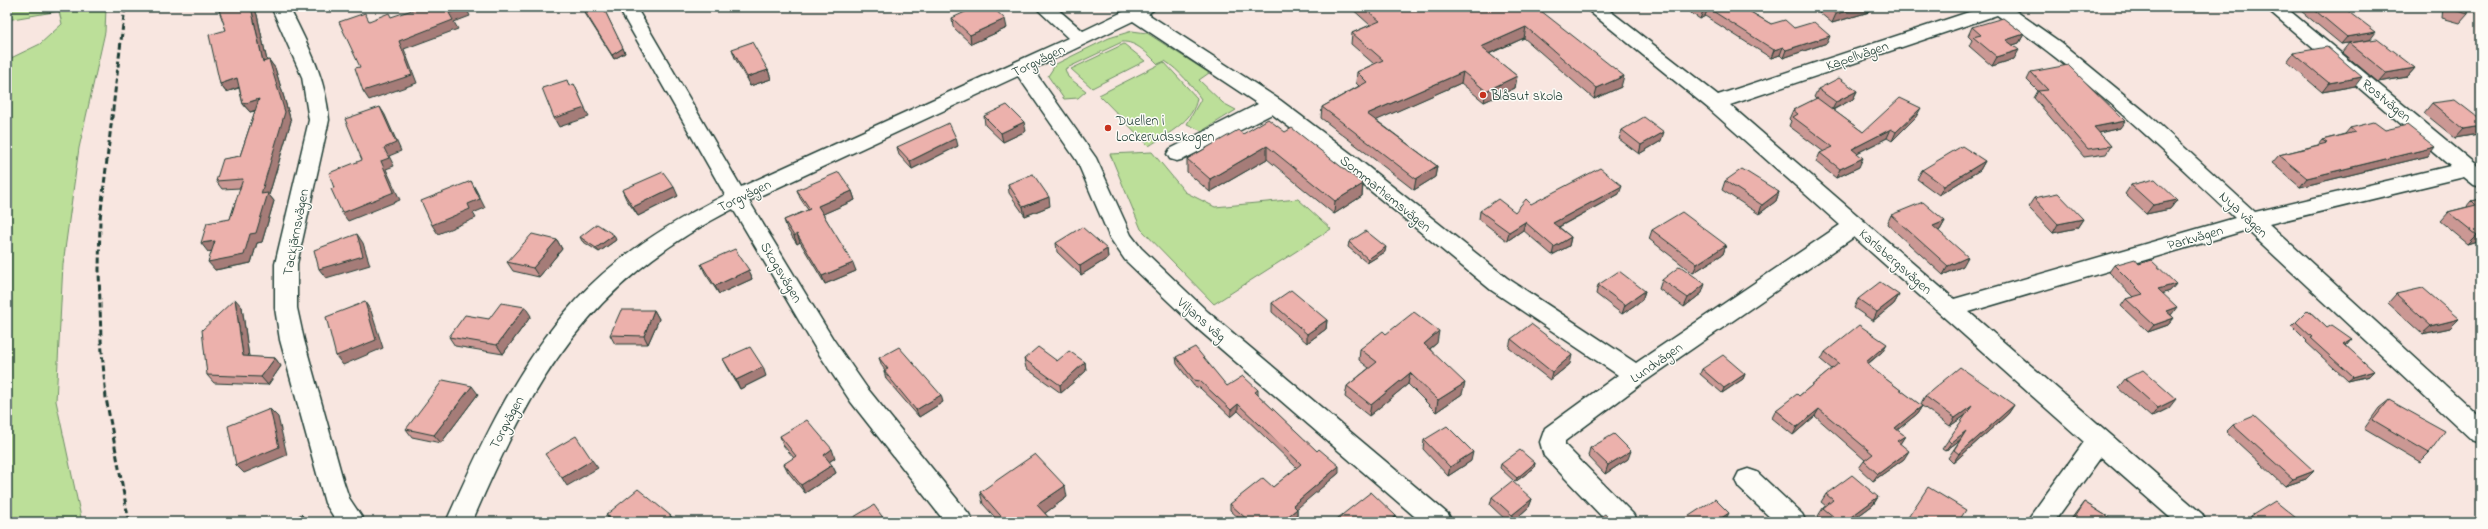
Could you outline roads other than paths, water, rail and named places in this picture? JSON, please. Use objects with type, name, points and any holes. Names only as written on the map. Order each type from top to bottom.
[{"type":"street","name":"Skogsvägen","points":[[626,7],[736,197],[825,345],[854,389],[960,522]]},
{"type":"street","points":[[1044,7],[1082,39]]},
{"type":"street","name":"Karlsbergsvägen","points":[[1593,7],[1674,69],[1715,103],[1950,309],[2098,442],[2193,522]]},
{"type":"street","name":"Rostvägen","points":[[2274,7],[2449,151],[2473,174]]},
{"type":"street","name":"Kapellvägen","points":[[1715,103],[1998,8]]},
{"type":"street","name":"Nya vägen","points":[[1998,8],[2038,34],[2086,72],[2251,221],[2481,433]]},
{"type":"street","name":"Torgvägen","points":[[460,522],[509,414],[533,372],[564,330],[615,276],[647,250],[688,223],[736,197],[1022,67],[1142,10]]},
{"type":"street","name":"Sommarhemsvägen","points":[[1142,10],[1273,105],[1351,164],[1499,284],[1636,375]]},
{"type":"street","name":"Tackjärnsvägen","points":[[282,11],[315,81],[319,102],[319,120],[286,264],[286,308],[292,340],[330,480],[338,503],[352,522]]},
{"type":"street","name":"Viljans väg","points":[[1022,67],[1086,158],[1098,180],[1121,238],[1132,254],[1200,318],[1439,522]]},
{"type":"street","points":[[1177,154],[1273,105]]},
{"type":"street","name":"Parkvägen","points":[[1950,309],[2251,221],[2473,174]]},
{"type":"street","name":"Lundvägen","points":[[1624,522],[1553,449],[1552,442],[1554,435],[1636,375],[1855,225]]},
{"type":"street","points":[[2039,522],[2098,442]]},
{"type":"street","points":[[1748,480],[1793,522]]},
{"type":"railway","points":[[125,7],[100,219],[99,270],[101,340],[106,398],[129,522]]},
{"type":"place","name":"Blåsut skola","points":[[1483,95]]},
{"type":"place","name":"Duellen i Lockerudsskogen","points":[[1108,128]]}]
